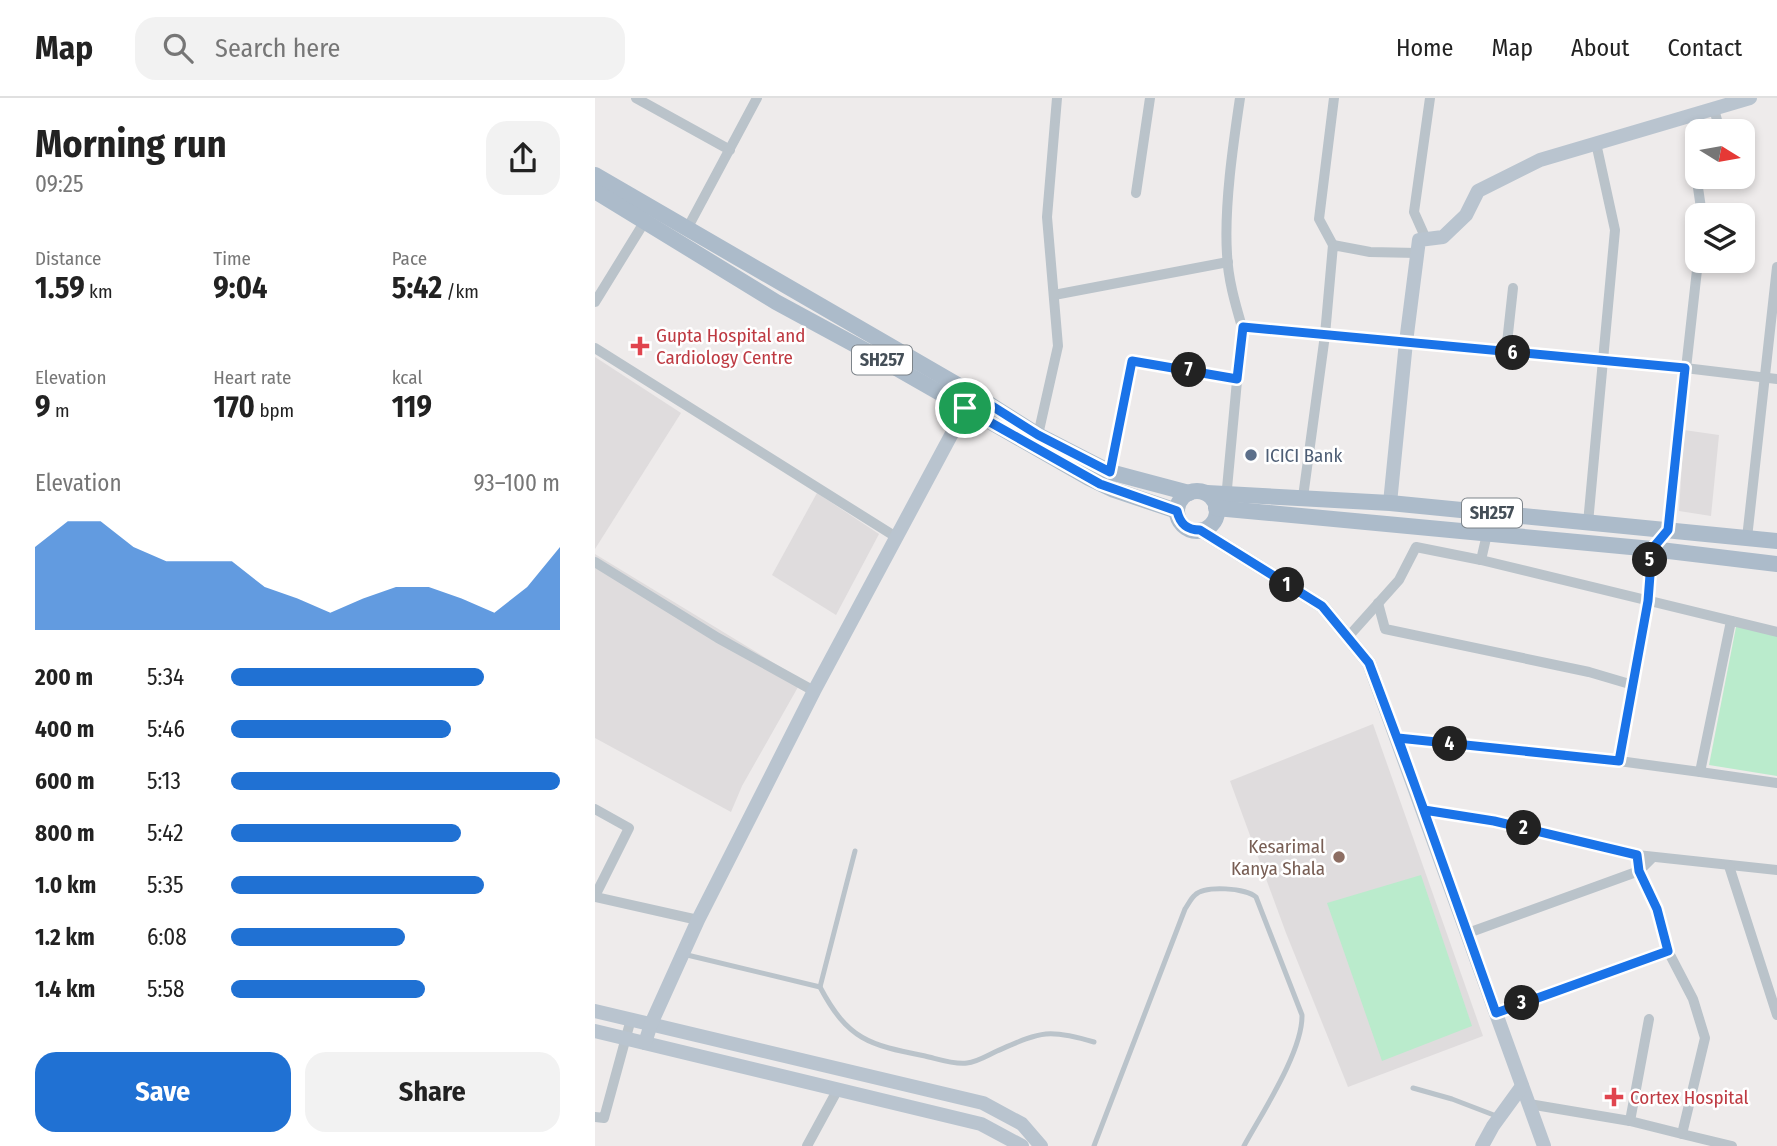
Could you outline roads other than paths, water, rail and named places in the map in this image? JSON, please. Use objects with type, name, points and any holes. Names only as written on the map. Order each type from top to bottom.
[{"type":"main road","points":[[1390,503],[1419,240],[1443,237],[1466,215],[1478,191],[1540,160],[1751,98]]},
{"type":"main road","name":"SH257","points":[[595,175],[666,215],[1107,487],[1177,511]]},
{"type":"main road","name":"SH257","points":[[595,191],[776,302],[872,354],[1110,472],[1189,493],[1201,491],[1225,505],[1777,564]]},
{"type":"main road","points":[[645,1043],[698,920],[814,691],[969,401]]},
{"type":"main road","points":[[1189,493],[1179,502],[1177,511],[1184,525],[1206,533],[1322,606],[1369,663],[1544,1146]]},
{"type":"main road","name":"SH257","points":[[1225,505],[1303,497],[1777,541]]},
{"type":"main road","points":[[1206,533],[1216,525],[1225,505]]},
{"type":"main road","points":[[595,1010],[983,1104],[1022,1124],[1041,1146]]},
{"type":"main road","points":[[595,1031],[981,1124],[1022,1146]]},
{"type":"main road","points":[[1482,1146],[1523,1086]]},
{"type":"street","points":[[636,98],[730,150]]},
{"type":"street","points":[[687,229],[757,98]]},
{"type":"street","points":[[1038,435],[1058,346],[1047,217],[1057,98]]},
{"type":"street","points":[[1136,193],[1150,98]]},
{"type":"street","points":[[1225,505],[1243,327],[1232,293],[1228,262],[1230,185],[1240,98]]},
{"type":"street","points":[[1303,497],[1325,335],[1333,245],[1319,219],[1334,98]]},
{"type":"street","points":[[1426,239],[1414,212],[1430,98]]},
{"type":"street","points":[[1714,109],[1717,119]]},
{"type":"street","points":[[1588,523],[1615,230],[1596,144]]},
{"type":"street","points":[[595,302],[645,221]]},
{"type":"street","points":[[1333,245],[1370,252],[1417,253]]},
{"type":"street","points":[[1054,295],[1228,262]]},
{"type":"street","points":[[1747,538],[1772,378],[1777,267]]},
{"type":"street","points":[[1619,761],[1648,601],[1652,549],[1668,530],[1697,273]]},
{"type":"street","points":[[1506,352],[1513,288]]},
{"type":"street","points":[[1243,327],[1772,378]]},
{"type":"street","points":[[595,348],[896,537]]},
{"type":"street","points":[[1110,472],[1132,361],[1237,379]]},
{"type":"street","points":[[1348,637],[1399,580],[1416,547],[1416,526]]},
{"type":"street","points":[[1481,560],[1487,534]]},
{"type":"street","points":[[1416,547],[1481,560],[1777,632]]},
{"type":"street","points":[[595,562],[718,638],[814,691]]},
{"type":"street","points":[[1378,603],[1385,629],[1589,672],[1633,685]]},
{"type":"street","points":[[1700,772],[1731,621]]},
{"type":"street","points":[[1398,738],[1619,761],[1777,783]]},
{"type":"street","points":[[595,809],[629,828],[595,896],[698,920]]},
{"type":"street","points":[[1424,810],[1494,821],[1637,855],[1777,870]]},
{"type":"street","points":[[1637,855],[1639,871],[1657,909],[1668,951],[1693,999],[1705,1038],[1682,1134]]},
{"type":"street","points":[[1468,933],[1639,871],[1653,857]]},
{"type":"street","points":[[1729,866],[1777,1015]]},
{"type":"street","points":[[1496,1013],[1668,951]]},
{"type":"street","points":[[595,1117],[604,1118],[631,1019]]},
{"type":"street","points":[[1630,1121],[1649,1019]]},
{"type":"street","points":[[807,1146],[838,1089]]},
{"type":"street","points":[[1529,1104],[1630,1121],[1733,1146]]},
{"type":"lane","points":[[855,851],[820,987],[834,1013],[857,1036],[865,1041],[901,1051],[969,1063],[1028,1036],[1066,1034],[1094,1042]]},
{"type":"lane","points":[[1094,1146],[1190,901],[1195,894],[1203,891],[1241,889],[1256,897],[1302,1015],[1303,1025],[1293,1055],[1244,1146]]},
{"type":"lane","points":[[683,954],[820,987]]},
{"type":"lane","points":[[1413,1088],[1452,1099],[1499,1118]]},
{"type":"place","name":"Gupta Hospital and Cardiology Centre","points":[[640,346]]},
{"type":"place","name":"ICICI Bank","points":[[1251,455]]},
{"type":"place","name":"Kesarimal Kanya Shala","points":[[1339,857]]},
{"type":"place","name":"Cortex Hospital","points":[[1614,1097]]}]
